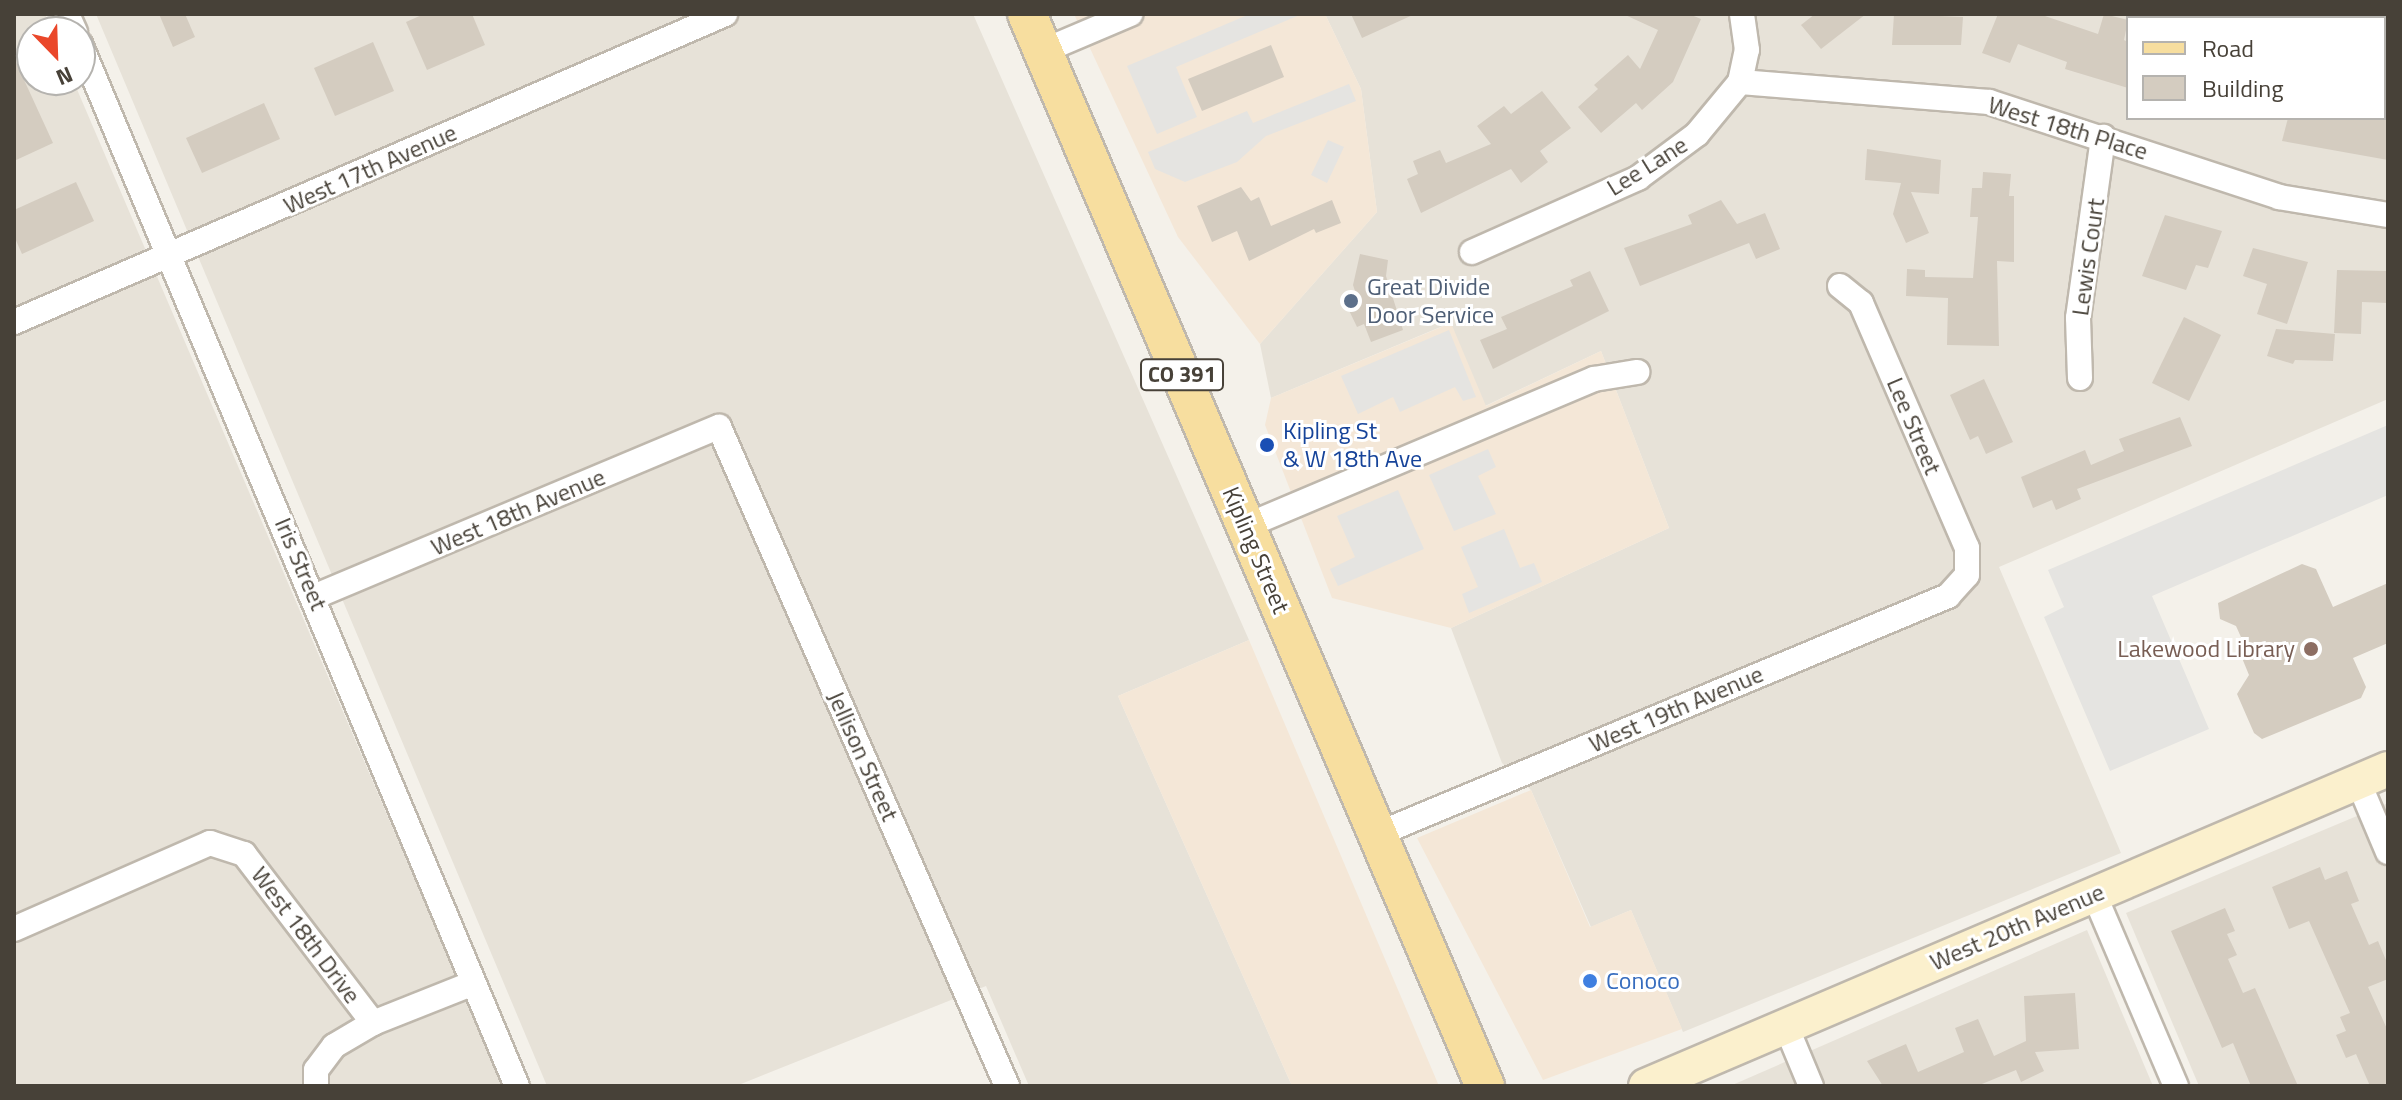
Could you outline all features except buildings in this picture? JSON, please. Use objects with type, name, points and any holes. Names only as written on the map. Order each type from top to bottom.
[{"type":"main road","name":"Kipling Street","points":[[1027,14],[1485,1086]]},
{"type":"street","name":"West 17th Avenue","points":[[14,322],[725,14]]},
{"type":"street","points":[[1043,51],[1130,14]]},
{"type":"street","points":[[1740,82],[1747,50],[1742,14]]},
{"type":"street","name":"Iris Street","points":[[96,82],[316,596],[471,984],[517,1086]]},
{"type":"street","name":"West 18th Place","points":[[1740,82],[1939,94],[1989,102],[2279,197],[2388,215]]},
{"type":"street","name":"Lee Lane","points":[[1472,252],[1638,178],[1697,134],[1740,82]]},
{"type":"street","name":"Lewis Court","points":[[2080,378],[2078,318],[2103,137]]},
{"type":"street","name":"Lee Street","points":[[1840,286],[1861,303],[1967,548],[1967,575]]},
{"type":"street","points":[[1246,526],[1594,379],[1637,372]]},
{"type":"street","name":"West 18th Avenue","points":[[316,596],[719,427]]},
{"type":"street","name":"Jellison Street","points":[[719,427],[1007,1086]]},
{"type":"street","name":"West 19th Avenue","points":[[1378,834],[1948,596],[1967,575]]},
{"type":"street","points":[[2373,775],[2388,852]]},
{"type":"street","name":"West 20th Avenue","points":[[1646,1086],[2373,775]]},
{"type":"street","name":"West 18th Drive","points":[[14,929],[210,843],[244,854],[373,1023]]},
{"type":"street","points":[[2094,894],[2176,1086]]},
{"type":"street","points":[[316,1086],[316,1070],[334,1046],[373,1023],[471,984]]},
{"type":"street","points":[[1786,1026],[1811,1086]]},
{"type":"shaded area","points":[[14,14],[45,14],[16,16],[16,96],[80,96],[503,1086],[14,1086]]},
{"type":"shaded area","points":[[96,14],[973,14],[1249,640],[1118,696],[1292,1086],[1029,1086],[986,986],[736,1086],[547,1086]]},
{"type":"shaded area","points":[[1074,14],[1325,14],[1361,89],[1377,212],[1260,344],[1178,237]]},
{"type":"shaded area","points":[[1250,14],[1302,14],[1176,67],[1197,117],[1157,134],[1127,66]]},
{"type":"shaded area","points":[[1325,14],[2388,14],[2388,399],[1999,567],[2121,853],[1683,1032],[1631,910],[1591,927],[1531,790],[1502,763],[1451,628],[1669,528],[1601,351],[1485,406],[1450,323],[1271,398],[1260,344],[1377,212],[1361,89]]},
{"type":"shaded area","points":[[1349,84],[1356,101],[1266,136],[1237,162],[1185,182],[1155,169],[1148,152],[1247,111],[1253,123]]},
{"type":"shaded area","points":[[1328,140],[1344,147],[1327,183],[1311,175]]},
{"type":"shaded area","points":[[1451,323],[1486,406],[1601,351],[1669,528],[1451,628],[1332,598],[1265,425],[1271,398]]},
{"type":"shaded area","points":[[1449,330],[1476,397],[1463,401],[1455,387],[1400,412],[1393,397],[1358,414],[1341,376]]},
{"type":"shaded area","points":[[2388,425],[2388,495],[2152,596],[2209,729],[2110,771],[2044,617],[2064,607],[2048,570]]},
{"type":"shaded area","points":[[1488,449],[1496,467],[1478,476],[1496,514],[1454,531],[1429,475]]},
{"type":"shaded area","points":[[1398,490],[1424,549],[1338,586],[1330,569],[1355,557],[1337,516]]},
{"type":"shaded area","points":[[1504,529],[1520,568],[1534,563],[1542,582],[1469,613],[1462,594],[1478,587],[1461,547]]},
{"type":"shaded area","points":[[1249,640],[1439,1086],[1292,1086],[1118,696]]},
{"type":"shaded area","points":[[1531,790],[1590,927],[1631,910],[1682,1029],[1543,1080],[1417,838]]},
{"type":"shaded area","points":[[2388,803],[2388,1086],[2199,1086],[2126,913]]},
{"type":"shaded area","points":[[2087,930],[2153,1086],[1730,1086]]},
{"type":"place","name":"Great Divide Door Service","points":[[1351,301]]},
{"type":"place","name":"Kipling St & W 18th Ave","points":[[1267,445]]},
{"type":"place","name":"Lakewood Library","points":[[2311,649]]},
{"type":"place","name":"Conoco","points":[[1590,981]]}]
